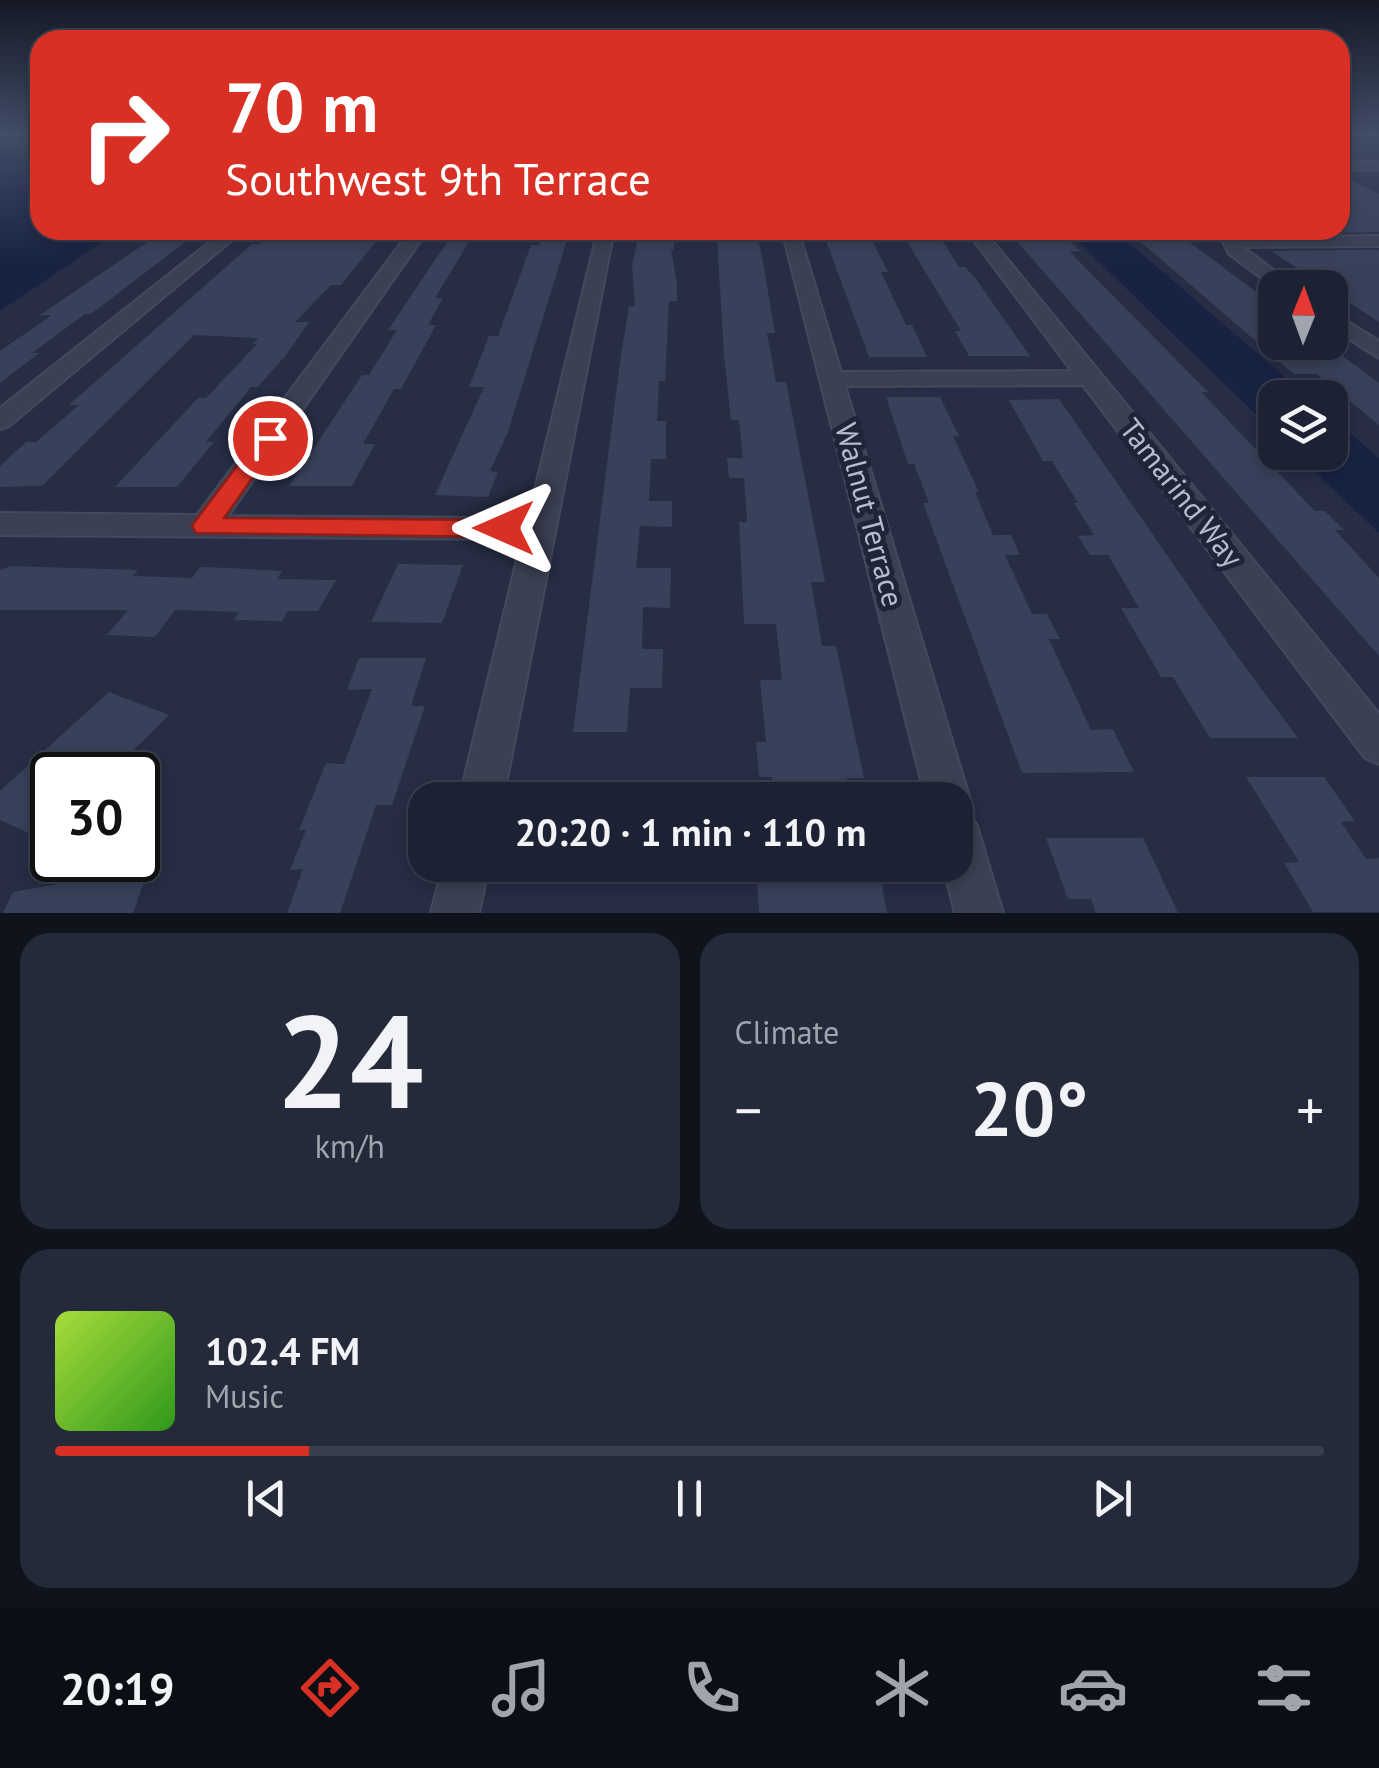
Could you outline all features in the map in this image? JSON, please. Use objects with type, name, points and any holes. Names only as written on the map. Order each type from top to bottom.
[{"type":"street","points":[[0,421],[224,240]]},
{"type":"street","points":[[205,526],[413,240]]},
{"type":"street","points":[[484,782],[604,240]]},
{"type":"street","name":"Walnut Terrace","points":[[793,240],[943,782]]},
{"type":"street","points":[[1263,270],[1235,250],[1232,242],[1379,240]]},
{"type":"street","name":"Tamarind Way","points":[[984,242],[1379,745]]},
{"type":"street","points":[[1348,330],[1379,352]]},
{"type":"street","points":[[832,379],[1091,378]]},
{"type":"street","points":[[0,524],[541,529]]},
{"type":"street","points":[[455,913],[462,882]]},
{"type":"street","points":[[970,882],[979,913]]},
{"type":"water","points":[[0,178],[30,178],[30,240],[105,240],[0,311]]},
{"type":"water","points":[[1076,240],[1126,240],[1258,354],[1258,360],[1265,360],[1288,380],[1258,380],[1258,416]]},
{"type":"water","points":[[1348,431],[1379,458],[1379,533],[1313,470],[1348,470]]},
{"type":"building","points":[[1350,180],[1379,194],[1379,232],[1350,233]]},
{"type":"building","points":[[150,240],[188,240],[91,314],[85,314],[32,353],[39,353],[0,383],[0,351],[52,315],[40,315]]},
{"type":"building","points":[[264,240],[377,240],[341,285],[331,285],[295,322],[309,322],[286,355],[258,387],[251,387],[206,442],[214,442],[177,487],[115,487],[198,398],[206,398],[257,344],[253,344],[258,338],[194,335],[42,486],[0,487],[0,466],[26,442],[36,442],[79,405],[69,405],[252,244]]},
{"type":"building","points":[[448,240],[470,240],[435,298],[443,298],[428,325],[436,325],[401,389],[394,389],[363,444],[375,444],[352,486],[289,486],[362,375],[369,375],[397,330],[388,330]]},
{"type":"building","points":[[541,240],[567,240],[508,432],[490,471],[498,472],[488,497],[435,495],[484,387],[469,387],[489,336],[498,336],[531,245],[539,245]]},
{"type":"building","points":[[638,240],[674,240],[674,250],[671,249],[677,301],[669,301],[665,381],[659,381],[657,421],[666,421],[666,459],[651,459],[649,501],[672,501],[672,527],[640,526],[636,568],[671,568],[670,608],[643,607],[642,649],[663,649],[662,688],[630,688],[627,732],[573,732],[620,362],[629,306],[635,306],[632,265]]},
{"type":"building","points":[[717,240],[758,240],[775,333],[767,333],[776,382],[786,382],[825,582],[811,582],[822,646],[836,646],[864,778],[847,778],[848,782],[772,782],[772,777],[759,777],[756,742],[766,742],[760,680],[782,680],[776,624],[744,624],[739,522],[747,522],[744,478],[729,478],[727,458],[743,458],[739,420],[731,420]]},
{"type":"building","points":[[826,240],[872,240],[888,272],[881,272],[906,325],[912,325],[927,357],[869,357]]},
{"type":"building","points":[[906,240],[942,240],[959,267],[965,267],[976,279],[1030,356],[969,356],[955,331],[961,331]]},
{"type":"building","points":[[1016,240],[1067,240],[1081,251],[1070,252],[1208,392],[1201,392],[1258,452],[1258,470],[1276,470],[1315,511],[1325,511],[1344,530],[1335,530],[1379,578],[1379,656]]},
{"type":"building","points":[[1139,240],[1187,240],[1258,293],[1258,343]]},
{"type":"building","points":[[1379,250],[1379,322],[1348,302],[1348,270],[1300,270],[1271,251]]},
{"type":"building","points":[[1278,360],[1348,360],[1379,383],[1379,425],[1348,400],[1348,380],[1324,380],[1317,374],[1294,374]]},
{"type":"building","points":[[886,397],[940,397],[959,436],[953,436],[979,492],[975,492],[993,535],[1011,535],[1020,555],[1005,555],[1032,614],[1047,614],[1060,639],[1049,639],[1091,730],[1113,729],[1134,772],[1022,773],[923,503],[929,503],[914,464],[908,464]]},
{"type":"building","points":[[1059,399],[1298,738],[1210,738],[1173,677],[1161,677],[1121,608],[1139,608],[1108,555],[1090,555],[1078,536],[1094,535],[1052,461],[1043,461],[1009,400]]},
{"type":"building","points":[[398,564],[463,565],[442,623],[371,622]]},
{"type":"building","points":[[11,566],[138,570],[133,576],[192,578],[200,567],[230,568],[282,571],[277,579],[336,580],[318,611],[288,611],[282,621],[234,620],[239,612],[175,610],[155,637],[107,635],[128,610],[0,610],[0,570]]},
{"type":"building","points":[[359,658],[426,658],[411,706],[425,706],[392,805],[376,805],[340,913],[287,913],[303,869],[290,870],[306,830],[299,830],[326,763],[344,764],[372,689],[347,690]]},
{"type":"building","points":[[109,692],[169,715],[131,752],[43,752]]},
{"type":"building","points":[[30,764],[30,834],[0,820],[0,791]]},
{"type":"building","points":[[1246,777],[1324,777],[1355,821],[1341,822],[1366,859],[1379,858],[1379,912],[1313,912],[1284,863],[1299,862]]},
{"type":"building","points":[[1046,838],[1143,838],[1178,913],[1096,913],[1091,899],[1068,899]]},
{"type":"building","points":[[70,882],[144,882],[133,913],[3,913],[13,892]]},
{"type":"building","points":[[757,882],[881,882],[887,913],[759,913]]},
{"type":"route","points":[[270,438],[205,526],[504,528]]}]
